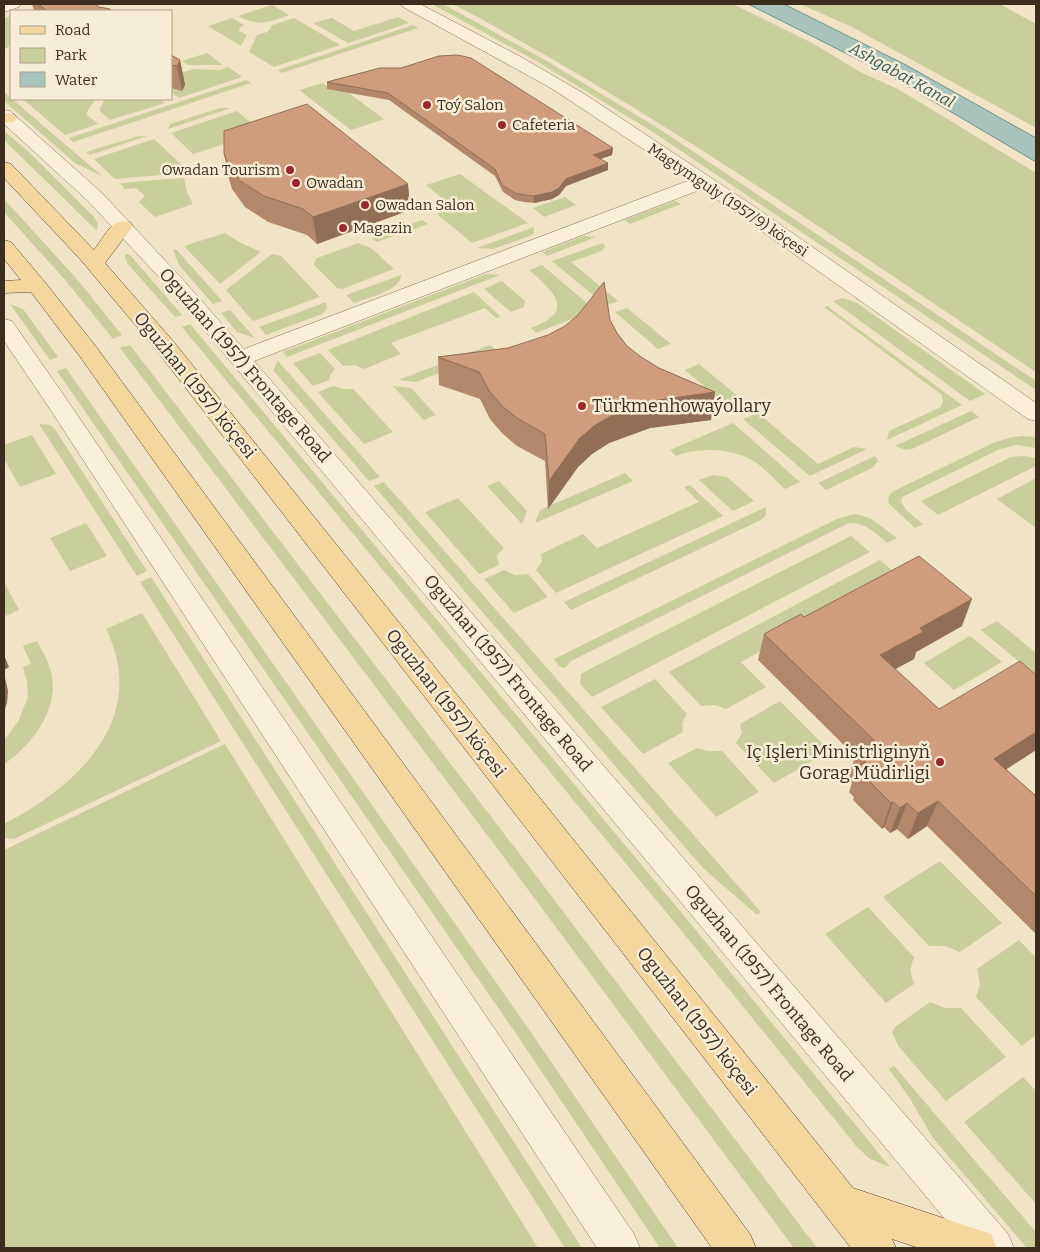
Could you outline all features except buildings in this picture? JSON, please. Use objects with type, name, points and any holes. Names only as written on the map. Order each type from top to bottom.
[{"type":"main road","name":"Oguzhan (1957) köçesi","points":[[4,168],[48,211],[95,262],[165,346],[876,1248]]},
{"type":"main road","points":[[95,262],[123,226]]},
{"type":"main road","points":[[4,246],[37,285],[94,360],[736,1248]]},
{"type":"main road","points":[[4,288],[37,285]]},
{"type":"main road","points":[[841,1203],[977,1248]]},
{"type":"street","points":[[4,7],[13,4]]},
{"type":"street","name":"Magtymguly (1957/9) köçesi","points":[[409,4],[516,61],[577,97],[703,182],[1036,414]]},
{"type":"street","name":"Oguzhan (1957) Frontage Road","points":[[5,117],[95,197],[240,358],[994,1248]]},
{"type":"street","points":[[240,358],[703,182]]},
{"type":"street","points":[[4,326],[79,435],[620,1248]]},
{"type":"green space","points":[[432,4],[443,4],[545,60],[661,130],[1036,381],[1036,390],[653,132],[538,62]]},
{"type":"green space","points":[[453,4],[733,4],[814,44],[862,73],[898,89],[1036,173],[1036,372],[677,134],[529,46]]},
{"type":"green space","points":[[800,4],[1000,4],[1036,24],[1036,128],[852,27]]},
{"type":"green space","points":[[272,5],[289,15],[264,22],[252,21],[238,16]]},
{"type":"green space","points":[[10,16],[10,28],[8,29],[10,30],[10,46],[4,49],[4,18]]},
{"type":"green space","points":[[398,17],[409,23],[348,43],[313,23],[332,18],[354,31]]},
{"type":"green space","points":[[232,18],[244,25],[240,27],[239,31],[247,35],[241,46],[208,26]]},
{"type":"green space","points":[[294,18],[340,45],[274,67],[249,52],[257,35],[267,32],[271,28],[270,26]]},
{"type":"green space","points":[[413,25],[418,28],[282,73],[278,70]]},
{"type":"green space","points":[[207,53],[223,65],[188,65],[182,61]]},
{"type":"green space","points":[[228,67],[242,77],[179,98],[172,93],[172,76],[194,69],[220,70]]},
{"type":"green space","points":[[246,80],[251,83],[73,142],[69,138]]},
{"type":"green space","points":[[323,83],[333,91],[342,88],[384,119],[351,130],[299,90]]},
{"type":"green space","points":[[4,92],[10,97],[10,100],[13,100],[102,176],[75,163],[4,101]]},
{"type":"green space","points":[[24,100],[94,100],[86,114],[98,124],[65,135]]},
{"type":"green space","points":[[104,100],[161,100],[165,103],[110,120],[99,110]]},
{"type":"green space","points":[[220,108],[231,108],[168,129],[170,124]]},
{"type":"green space","points":[[237,111],[262,132],[193,154],[171,133]]},
{"type":"green space","points":[[4,131],[29,152],[94,217],[98,224],[97,231],[4,140]]},
{"type":"green space","points":[[139,136],[147,136],[90,155],[86,152]]},
{"type":"green space","points":[[154,139],[185,168],[184,173],[115,179],[94,159]]},
{"type":"green space","points":[[460,174],[528,223],[472,243],[437,214],[448,210],[439,202],[444,200],[426,185]]},
{"type":"green space","points":[[184,178],[187,192],[193,204],[155,217],[139,202],[145,196],[136,188],[125,189],[120,183]]},
{"type":"green space","points":[[565,197],[576,205],[544,217],[533,208]]},
{"type":"green space","points":[[4,199],[76,278],[122,335],[113,339],[66,281],[4,212]]},
{"type":"green space","points":[[675,201],[681,204],[630,224],[624,220]]},
{"type":"green space","points":[[422,220],[428,224],[377,242],[372,238]]},
{"type":"green space","points":[[534,227],[534,233],[530,236],[493,249],[477,248]]},
{"type":"green space","points":[[225,233],[261,252],[220,284],[184,246]]},
{"type":"green space","points":[[583,236],[596,237],[547,256],[542,252]]},
{"type":"green space","points":[[358,243],[371,248],[394,269],[342,289],[337,288],[314,265],[316,259]]},
{"type":"green space","points":[[603,243],[605,247],[602,251],[571,262],[618,301],[606,306],[552,261]]},
{"type":"green space","points":[[176,249],[222,301],[213,304],[179,265],[173,250]]},
{"type":"green space","points":[[126,254],[130,255],[182,315],[175,317],[127,263]]},
{"type":"green space","points":[[272,254],[281,256],[320,297],[253,321],[226,290]]},
{"type":"green space","points":[[542,265],[595,310],[536,333],[531,328],[545,322],[554,315],[557,308],[557,301],[553,294],[529,270]]},
{"type":"green space","points":[[486,274],[500,275],[287,357],[283,352]]},
{"type":"green space","points":[[401,275],[396,285],[374,296],[354,303],[346,295]]},
{"type":"green space","points":[[502,281],[525,301],[524,307],[511,312],[484,289]]},
{"type":"green space","points":[[474,292],[501,317],[496,318],[485,308],[391,343],[401,354],[364,369],[355,365],[343,366],[328,350]]},
{"type":"green space","points":[[843,298],[857,303],[985,394],[970,401],[833,301]]},
{"type":"green space","points":[[326,302],[327,309],[322,314],[266,335],[259,327]]},
{"type":"green space","points":[[10,304],[23,309],[58,357],[50,360]]},
{"type":"green space","points":[[827,306],[962,405],[887,440],[889,431],[941,407],[942,395],[824,307]]},
{"type":"green space","points":[[627,308],[671,344],[658,349],[615,312]]},
{"type":"green space","points":[[230,310],[255,338],[237,332],[221,313]]},
{"type":"green space","points":[[190,324],[690,923],[890,1167],[870,1159],[857,1147],[680,929],[182,327]]},
{"type":"green space","points":[[130,345],[525,861],[817,1248],[794,1248],[512,868],[120,348]]},
{"type":"green space","points":[[490,345],[497,351],[416,382],[398,380]]},
{"type":"green space","points":[[320,353],[335,369],[330,375],[329,380],[313,386],[293,363]]},
{"type":"green space","points":[[278,361],[380,477],[369,481],[273,370]]},
{"type":"green space","points":[[699,364],[752,408],[737,414],[685,370]]},
{"type":"green space","points":[[66,368],[528,1028],[678,1248],[660,1248],[517,1035],[57,371]]},
{"type":"green space","points":[[333,386],[353,389],[393,432],[364,444],[318,392]]},
{"type":"green space","points":[[393,386],[411,388],[436,415],[424,420]]},
{"type":"green space","points":[[971,411],[979,417],[912,449],[906,450],[895,446]]},
{"type":"green space","points":[[758,413],[818,464],[854,447],[867,449],[810,476],[743,419]]},
{"type":"green space","points":[[733,423],[800,482],[785,489],[752,460],[734,453],[704,450],[676,456],[670,450]]},
{"type":"green space","points":[[39,424],[50,425],[54,428],[147,571],[137,576]]},
{"type":"green space","points":[[32,435],[56,474],[20,487],[4,459],[4,445]]},
{"type":"green space","points":[[1023,436],[1036,437],[1036,448],[1017,445],[1000,449],[902,497],[901,502],[907,511],[923,524],[915,528],[889,504],[888,498],[892,492],[993,443]]},
{"type":"green space","points":[[875,456],[878,461],[872,468],[826,490],[818,483]]},
{"type":"green space","points":[[1024,456],[1036,458],[1036,466],[938,515],[921,501],[1011,457]]},
{"type":"green space","points":[[625,473],[633,481],[535,523],[540,510]]},
{"type":"green space","points":[[713,475],[727,477],[754,501],[733,511],[699,480]]},
{"type":"green space","points":[[1036,478],[1036,528],[997,499]]},
{"type":"green space","points":[[499,481],[527,511],[522,524],[487,486]]},
{"type":"green space","points":[[384,482],[761,912],[757,915],[702,867],[374,486]]},
{"type":"green space","points":[[690,485],[723,516],[556,593],[536,570],[542,562],[541,554],[583,534],[597,548],[699,502],[684,487]]},
{"type":"green space","points":[[458,498],[504,548],[497,555],[499,565],[479,574],[425,512]]},
{"type":"green space","points":[[766,507],[766,515],[761,520],[571,610],[564,602]]},
{"type":"green space","points":[[855,514],[870,518],[897,538],[887,543],[865,526],[849,523],[571,661],[565,668],[560,667],[554,659],[837,519]]},
{"type":"green space","points":[[86,523],[107,556],[70,571],[50,538]]},
{"type":"green space","points":[[851,536],[870,552],[592,697],[580,684],[581,674],[584,672]]},
{"type":"green space","points":[[880,560],[899,576],[741,662],[766,687],[726,709],[715,705],[701,706],[669,672]]},
{"type":"green space","points":[[504,570],[515,575],[528,574],[548,597],[514,613],[484,579]]},
{"type":"green space","points":[[151,577],[582,1248],[565,1248],[140,582]]},
{"type":"green space","points":[[4,582],[19,610],[6,616],[4,612]]},
{"type":"green space","points":[[142,613],[221,741],[14,839],[4,838],[4,824],[57,790],[80,769],[99,746],[113,720],[119,692],[117,661],[106,629]]},
{"type":"green space","points":[[997,621],[1036,653],[1036,676],[981,630]]},
{"type":"green space","points":[[970,636],[1002,662],[954,690],[924,663]]},
{"type":"green space","points":[[37,641],[51,672],[53,690],[51,702],[47,715],[33,738],[4,764],[4,740],[18,722],[28,697],[27,681],[23,667],[31,664],[23,646]]},
{"type":"green space","points":[[655,679],[687,714],[682,723],[683,732],[643,754],[601,707]]},
{"type":"green space","points":[[780,701],[830,751],[774,783],[736,743],[742,733],[740,724]]},
{"type":"green space","points":[[225,744],[538,1248],[4,1248],[4,850]]},
{"type":"green space","points":[[697,748],[708,751],[722,751],[759,792],[716,817],[668,763]]},
{"type":"green space","points":[[940,861],[1002,923],[960,952],[945,946],[929,946],[883,897]]},
{"type":"green space","points":[[868,907],[914,957],[910,970],[914,984],[886,1003],[825,934]]},
{"type":"green space","points":[[1019,940],[1036,958],[1036,1035],[1022,1046],[976,997],[980,984],[977,969]]},
{"type":"green space","points":[[930,1002],[945,1008],[961,1008],[1006,1057],[946,1101],[899,1047],[892,1032],[895,1027]]},
{"type":"green space","points":[[894,1066],[1036,1232],[1036,1248],[1027,1248],[933,1138],[909,1097],[889,1069]]},
{"type":"green space","points":[[1023,1077],[1036,1091],[1036,1204],[964,1122]]},
{"type":"water","name":"Ashgabat Kanal","points":[[748,4],[784,4],[906,65],[1036,138],[1036,162],[885,73]]},
{"type":"place","name":"Toý Salon","points":[[427,105]]},
{"type":"place","name":"Cafeteria","points":[[502,125]]},
{"type":"place","name":"Owadan Tourism","points":[[290,170]]},
{"type":"place","name":"Owadan","points":[[296,183]]},
{"type":"place","name":"Owadan Salon","points":[[365,205]]},
{"type":"place","name":"Magazin","points":[[343,228]]},
{"type":"place","name":"Türkmenhowaýollary","points":[[582,406]]},
{"type":"place","name":"Iç Işleri Ministrliginyň Gorag Müdirligi","points":[[940,762]]}]
